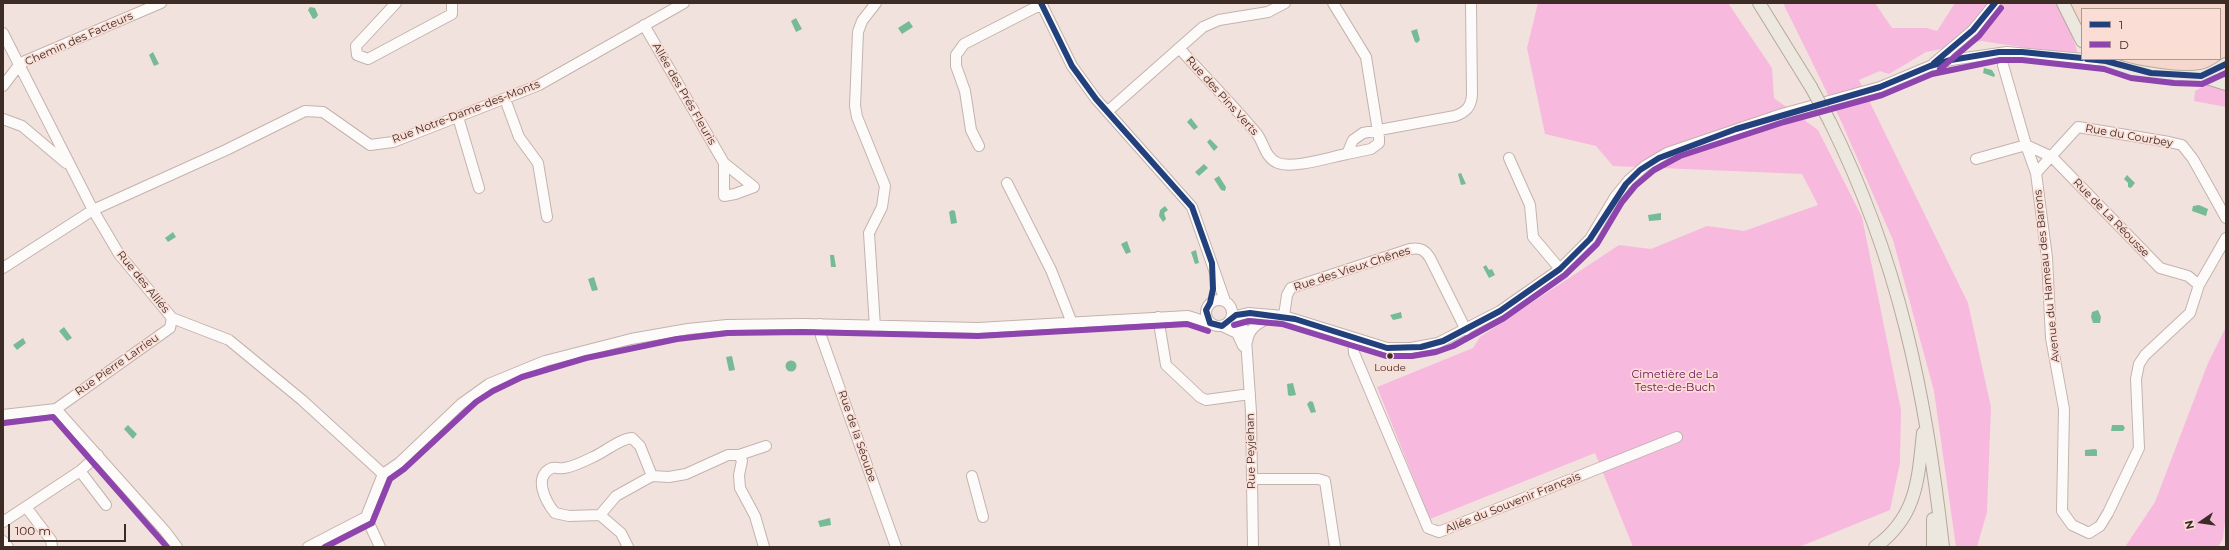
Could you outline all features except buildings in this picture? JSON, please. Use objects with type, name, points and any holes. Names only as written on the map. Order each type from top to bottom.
[{"type":"main road","points":[[1759,3],[1811,87],[1830,122],[1852,166],[1886,254],[1914,358],[1924,414],[1943,547]]},
{"type":"main road","points":[[2063,3],[2081,39]]},
{"type":"main road","points":[[2104,60],[2151,73],[2201,76],[2226,84]]},
{"type":"main road","points":[[2201,76],[2226,64]]},
{"type":"main road","points":[[1876,547],[1894,531],[1901,522],[1916,490],[1924,414]]},
{"type":"main road","points":[[1932,468],[1933,547]]},
{"type":"street","name":"Chemin des Facteurs","points":[[19,65],[160,3]]},
{"type":"street","points":[[396,3],[356,46],[357,55],[368,59],[452,14],[452,3]]},
{"type":"street","name":"Rue Notre-Dame-des-Monts","points":[[3,268],[93,210],[226,150],[305,111],[323,112],[370,144],[393,142],[539,85],[684,3]]},
{"type":"street","points":[[875,326],[869,233],[882,207],[885,186],[857,117],[855,106],[858,32],[862,22],[876,3]]},
{"type":"street","points":[[979,146],[971,130],[966,91],[956,66],[956,55],[964,44],[1042,3],[1069,62],[1108,112],[1192,207],[1226,301],[1232,308],[1232,318]]},
{"type":"street","name":"Rue des Pins Verts","points":[[1108,112],[1179,48],[1210,23],[1268,12],[1285,3]]},
{"type":"street","points":[[1333,3],[1366,57],[1379,138],[1376,147],[1347,154]]},
{"type":"street","points":[[1347,154],[1353,140],[1358,135],[1455,116],[1462,114],[1470,106],[1472,83],[1471,3]]},
{"type":"street","points":[[1930,66],[1973,30],[1995,3]]},
{"type":"street","name":"Allée des Prés Fleuris","points":[[644,25],[724,163]]},
{"type":"street","name":"Rue des Alliés","points":[[3,32],[93,210],[119,254],[172,318],[229,340],[302,400],[383,474]]},
{"type":"street","name":"Rue des Pins Verts","points":[[1179,48],[1258,136],[1266,152],[1278,163],[1300,163],[1347,154]]},
{"type":"street","points":[[308,547],[366,517],[383,474],[399,463],[470,396],[502,378],[545,361],[632,339],[696,328],[733,325],[820,324],[978,328],[1188,316],[1222,326],[1232,318],[1248,313],[1279,316],[1383,347],[1406,348],[1438,343],[1466,330],[1518,300],[1560,270],[1590,239],[1626,184],[1640,170],[1658,158],[1782,114],[1880,87],[1930,66],[1958,59],[2007,52],[2081,58]]},
{"type":"street","points":[[3,86],[19,65]]},
{"type":"street","name":"Avenue du Hameau des Barons","points":[[2003,65],[2026,145],[2036,173],[2047,258],[2051,338],[2064,409],[2062,511],[2072,525],[2089,533],[2100,526],[2108,513],[2139,448],[2136,379],[2139,364],[2145,355],[2190,313],[2199,285],[2226,238]]},
{"type":"street","points":[[505,98],[519,137],[538,163],[547,217]]},
{"type":"street","points":[[458,117],[479,188]]},
{"type":"street","points":[[3,119],[22,126],[71,167]]},
{"type":"street","name":"Rue du Courbey","points":[[2036,173],[2078,127],[2182,145],[2193,159],[2226,218]]},
{"type":"street","points":[[1976,159],[2026,145]]},
{"type":"street","name":"Rue de La Réousse","points":[[2026,145],[2052,157],[2160,268],[2188,276],[2199,285]]},
{"type":"street","points":[[1509,158],[1530,205],[1533,237],[1560,270]]},
{"type":"street","points":[[1007,183],[1048,264],[1072,323]]},
{"type":"street","name":"Rue des Vieux Chênes","points":[[1279,316],[1291,288],[1410,249],[1420,248],[1424,250],[1430,258],[1466,330]]},
{"type":"street","points":[[1210,323],[1206,315],[1213,289],[1212,263]]},
{"type":"street","points":[[1188,316],[1218,299],[1226,301],[1248,313]]},
{"type":"street","name":"Rue Peyjehan","points":[[1246,356],[1250,331],[1261,322],[1279,316]]},
{"type":"street","points":[[1158,317],[1166,365],[1200,397],[1206,400],[1250,394]]},
{"type":"street","name":"Rue Pierre Larrieu","points":[[56,409],[170,328],[172,318]]},
{"type":"street","name":"Rue Peyjehan","points":[[1232,318],[1240,324],[1245,332],[1250,394],[1253,547]]},
{"type":"street","name":"Rue de la Séoube","points":[[820,324],[822,336],[896,547]]},
{"type":"street","name":"Rue Peyjehan","points":[[1222,326],[1231,328],[1239,335],[1246,356]]},
{"type":"street","name":"Allée du Souvenir Français","points":[[1353,338],[1354,353],[1428,528],[1439,532],[1677,437]]},
{"type":"street","points":[[3,415],[56,409],[166,531],[177,547]]},
{"type":"street","points":[[628,547],[620,533],[600,515],[568,516],[555,513],[543,491],[542,482],[544,474],[553,468],[565,468],[593,457],[623,440],[632,438],[640,446],[652,476]]},
{"type":"street","points":[[600,515],[616,496],[652,476],[669,477],[686,474],[728,455],[739,455],[766,446]]},
{"type":"street","points":[[3,522],[80,471],[98,455]]},
{"type":"street","points":[[739,455],[742,461],[738,475],[740,488],[755,516],[764,547]]},
{"type":"street","points":[[80,471],[106,505]]},
{"type":"street","points":[[972,476],[983,517]]},
{"type":"street","points":[[1252,479],[1318,479],[1325,481],[1335,547]]},
{"type":"street","points":[[26,507],[51,540],[52,547]]},
{"type":"street","points":[[366,517],[380,547]]},
{"type":"street","points":[[3,540],[8,547]]},
{"type":"shaded area","points":[[2068,3],[2226,3],[2226,58],[2209,67],[2189,70],[2154,68],[2120,60],[2221,60],[2221,8],[2081,8],[2081,30]]},
{"type":"shaded area","points":[[310,7],[315,8],[318,15],[316,18],[313,19],[308,10]]},
{"type":"shaded area","points":[[796,18],[802,29],[796,32],[791,21]]},
{"type":"shaded area","points":[[909,21],[913,27],[902,34],[898,28]]},
{"type":"shaded area","points":[[1417,29],[1420,40],[1417,43],[1415,42],[1411,31]]},
{"type":"shaded area","points":[[153,52],[159,64],[154,66],[149,55]]},
{"type":"shaded area","points":[[1984,68],[1992,70],[1995,75],[1994,77],[1983,73]]},
{"type":"shaded area","points":[[1191,118],[1198,127],[1194,130],[1187,122]]},
{"type":"shaded area","points":[[1210,139],[1218,147],[1214,151],[1207,142]]},
{"type":"shaded area","points":[[1204,164],[1208,168],[1199,176],[1195,172]]},
{"type":"shaded area","points":[[1461,173],[1466,184],[1461,185],[1458,174]]},
{"type":"shaded area","points":[[2127,175],[2135,183],[2131,188],[2128,187],[2128,183],[2124,179]]},
{"type":"shaded area","points":[[1219,176],[1226,187],[1225,191],[1221,190],[1214,179]]},
{"type":"shaded area","points":[[2199,205],[2208,209],[2206,216],[2192,211],[2193,206]]},
{"type":"shaded area","points":[[1165,206],[1168,210],[1164,213],[1166,219],[1163,222],[1159,216],[1160,210]]},
{"type":"shaded area","points":[[952,210],[955,211],[957,223],[951,224],[949,212]]},
{"type":"shaded area","points":[[1661,213],[1661,220],[1649,221],[1648,215]]},
{"type":"shaded area","points":[[173,232],[176,237],[168,242],[165,238]]},
{"type":"shaded area","points":[[1127,241],[1131,252],[1126,254],[1121,244]]},
{"type":"shaded area","points":[[1196,250],[1199,263],[1195,264],[1191,252]]},
{"type":"shaded area","points":[[830,255],[834,255],[836,267],[831,267]]},
{"type":"shaded area","points":[[1486,265],[1489,270],[1492,269],[1495,275],[1489,278],[1483,267]]},
{"type":"shaded area","points":[[594,277],[598,290],[592,291],[588,279]]},
{"type":"shaded area","points":[[2098,310],[2101,317],[2100,323],[2093,323],[2091,317],[2092,312]]},
{"type":"shaded area","points":[[1401,312],[1402,318],[1393,320],[1390,315]]},
{"type":"shaded area","points":[[64,327],[72,338],[67,341],[59,331]]},
{"type":"shaded area","points":[[23,338],[26,343],[17,350],[13,345]]},
{"type":"shaded area","points":[[732,356],[735,370],[729,371],[726,357]]},
{"type":"shaded area","points":[[791,360],[795,362],[797,366],[795,370],[791,372],[787,370],[785,366],[787,362]]},
{"type":"shaded area","points":[[1293,383],[1296,395],[1290,396],[1288,395],[1287,384]]},
{"type":"shaded area","points":[[1310,401],[1313,402],[1316,412],[1311,413],[1307,404]]},
{"type":"shaded area","points":[[128,425],[137,434],[133,439],[124,429]]},
{"type":"shaded area","points":[[2112,425],[2123,425],[2125,428],[2123,431],[2111,431]]},
{"type":"shaded area","points":[[2085,450],[2097,450],[2097,456],[2085,456]]},
{"type":"shaded area","points":[[830,518],[831,525],[820,527],[818,521]]},
{"type":"green space","name":"Cimetière de La Teste-de-Buch","points":[[1538,3],[1728,3],[1772,68],[1774,98],[1818,130],[1862,217],[1901,410],[1900,463],[1890,510],[1799,547],[1633,547],[1595,453],[1430,519],[1377,387],[1473,348],[1480,337],[1619,245],[1651,249],[1707,226],[1744,231],[1818,205],[1802,174],[1613,166],[1596,146],[1545,134],[1527,48]]},
{"type":"green space","points":[[1783,3],[1875,3],[1892,28],[1927,28],[1937,31],[1955,3],[2060,3],[2079,56],[1982,41],[1926,52],[1889,74],[1880,71],[1859,80],[1968,303],[1991,407],[1987,512],[1977,547],[1956,547],[1934,391],[1893,240],[1841,121]]},
{"type":"green space","points":[[2226,73],[2226,107],[2194,101],[2195,91]]},
{"type":"green space","points":[[2226,327],[2226,513],[2223,539],[2218,547],[2125,547],[2155,502],[2208,363]]},
{"type":"transit line","name":"1","points":[[1041,3],[1072,66],[1096,99],[1192,207],[1212,263],[1213,289],[1210,303],[1206,310],[1210,323],[1222,326],[1236,315],[1250,313],[1295,319],[1387,348],[1421,347],[1443,341],[1500,311],[1560,269],[1590,239],[1626,184],[1640,170],[1659,158],[1736,129],[1880,87],[1930,66],[1951,60],[1999,52],[2022,52],[2081,58]]},
{"type":"transit line","name":"1","points":[[1934,63],[1973,30],[1995,3]]},
{"type":"transit line","name":"D","points":[[1940,69],[1979,36],[2001,8]]},
{"type":"transit line","name":"D","points":[[1234,325],[1249,321],[1282,324],[1386,356],[1412,356],[1436,352],[1453,346],[1504,318],[1565,275],[1597,244],[1622,202],[1635,186],[1654,170],[1680,156],[1784,122],[1882,95],[1932,74],[2000,60],[2022,60],[2104,69],[2131,78],[2174,83],[2202,84],[2226,73]]},
{"type":"transit line","name":"1","points":[[2096,60],[2106,61],[2151,73],[2201,76],[2226,64]]},
{"type":"transit line","name":"D","points":[[325,547],[372,523],[390,479],[404,469],[476,402],[493,391],[522,377],[586,358],[677,339],[728,333],[803,332],[978,336],[1187,324],[1208,331]]},
{"type":"transit line","name":"D","points":[[4,423],[53,417],[167,547]]},
{"type":"place","name":"Loude","points":[[1390,356]]}]
